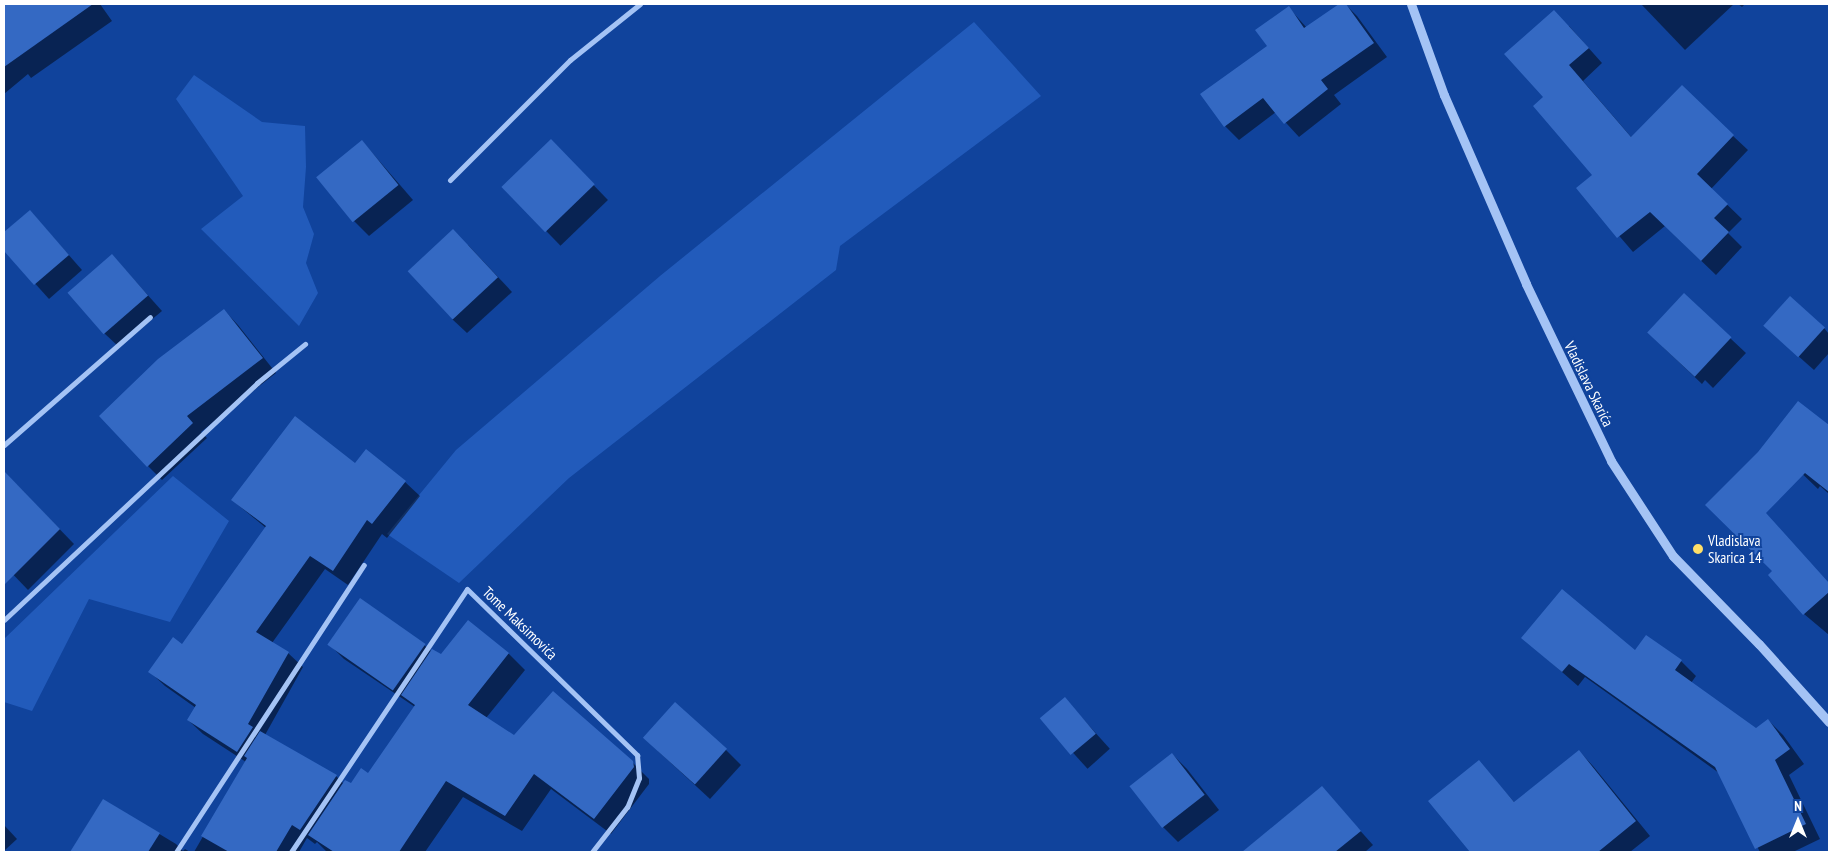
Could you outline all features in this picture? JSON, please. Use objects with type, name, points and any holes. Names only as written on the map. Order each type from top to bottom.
[{"type":"street","points":[[450,180],[570,60],[640,4]]},
{"type":"street","name":"Vladislava Skarića","points":[[1411,4],[1444,95],[1526,284],[1611,461],[1673,556],[1759,644],[1829,722]]},
{"type":"street","points":[[4,445],[150,317]]},
{"type":"street","points":[[4,620],[257,383],[305,344]]},
{"type":"street","points":[[176,852],[364,565]]},
{"type":"street","name":"Tome Maksimovića","points":[[291,852],[467,589],[637,755],[640,778],[627,807],[592,852]]},
{"type":"shaded area","points":[[974,22],[1041,96],[840,246],[836,270],[569,478],[459,583],[387,534],[456,450],[660,276]]},
{"type":"shaded area","points":[[194,75],[262,122],[305,126],[306,167],[303,207],[314,234],[306,263],[318,293],[299,326],[201,229],[243,196],[176,99]]},
{"type":"shaded area","points":[[173,476],[229,521],[170,622],[89,599],[32,711],[4,702],[4,639]]},
{"type":"building","points":[[4,4],[93,4],[4,67]]},
{"type":"building","points":[[1339,4],[1346,4],[1374,43],[1321,80],[1328,89],[1284,124],[1263,98],[1224,127],[1200,94],[1267,46],[1255,30],[1289,6],[1304,28]]},
{"type":"building","points":[[1554,10],[1589,48],[1569,65],[1631,137],[1682,85],[1734,135],[1697,174],[1728,204],[1714,218],[1729,232],[1701,261],[1650,212],[1617,238],[1576,188],[1592,175],[1533,106],[1543,97],[1504,54]]},
{"type":"building","points":[[551,139],[595,184],[545,232],[501,187]]},
{"type":"building","points":[[362,140],[399,185],[353,222],[316,177]]},
{"type":"building","points":[[30,210],[69,255],[34,285],[4,251],[4,232]]},
{"type":"building","points":[[453,229],[498,277],[453,320],[408,271]]},
{"type":"building","points":[[112,254],[148,296],[104,334],[67,293]]},
{"type":"building","points":[[1684,293],[1732,337],[1695,377],[1647,332]]},
{"type":"building","points":[[1790,296],[1825,327],[1798,357],[1763,326]]},
{"type":"building","points":[[224,309],[263,358],[187,416],[193,423],[147,467],[99,416],[158,359]]},
{"type":"building","points":[[1798,401],[1829,425],[1829,492],[1805,473],[1766,513],[1829,583],[1829,592],[1803,615],[1768,575],[1772,571],[1705,505],[1758,452]]},
{"type":"building","points":[[295,416],[355,463],[366,449],[406,481],[372,524],[367,520],[333,571],[310,556],[256,632],[289,652],[248,724],[253,727],[237,752],[187,720],[196,705],[148,672],[173,637],[182,644],[266,526],[231,500]]},
{"type":"building","points":[[4,471],[60,529],[4,585]]},
{"type":"building","points":[[1562,589],[1635,650],[1646,635],[1682,660],[1675,670],[1756,728],[1768,719],[1790,749],[1775,760],[1806,824],[1755,849],[1715,767],[1569,664],[1562,672],[1521,638]]},
{"type":"building","points":[[360,598],[426,644],[393,691],[327,645]]},
{"type":"building","points":[[468,620],[509,653],[468,705],[514,735],[553,691],[633,761],[634,767],[594,819],[534,774],[505,816],[446,781],[399,852],[334,852],[308,835],[345,780],[351,783],[361,768],[368,773],[415,705],[401,695],[432,649],[441,654]]},
{"type":"building","points":[[1065,697],[1096,734],[1071,755],[1040,718]]},
{"type":"building","points":[[675,702],[727,749],[695,785],[643,738]]},
{"type":"building","points":[[260,731],[337,775],[300,830],[292,825],[276,852],[229,852],[201,836],[247,758],[244,756]]},
{"type":"building","points":[[1579,750],[1636,821],[1598,852],[1470,852],[1428,801],[1479,760],[1514,802]]},
{"type":"building","points":[[1172,753],[1205,795],[1162,828],[1129,786]]},
{"type":"building","points":[[1322,786],[1361,831],[1335,852],[1242,852]]},
{"type":"building","points":[[103,799],[160,833],[148,852],[70,852]]},
{"type":"place","name":"Vladislava Skarica 14","points":[[1698,549]]}]
